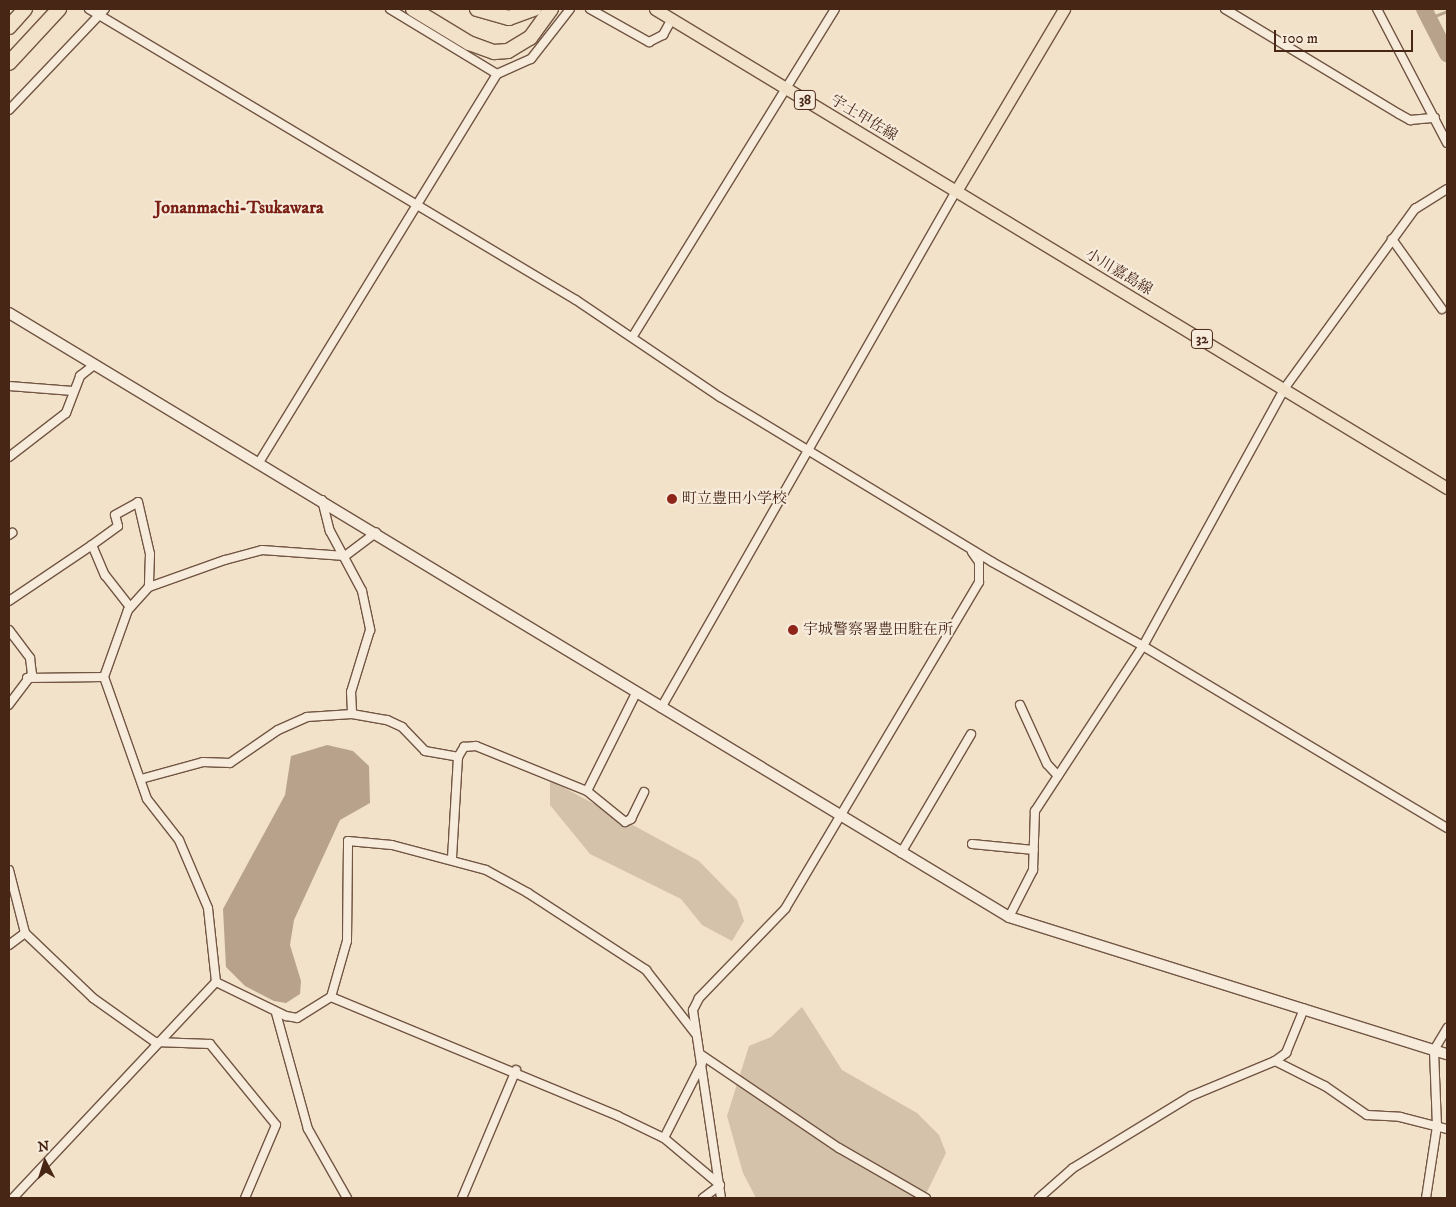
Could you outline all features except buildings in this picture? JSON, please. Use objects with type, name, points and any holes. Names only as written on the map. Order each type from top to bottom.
[{"type":"highway","points":[[9,27],[25,9]]},
{"type":"highway","points":[[9,53],[49,9]]},
{"type":"highway","points":[[9,63],[59,9]]},
{"type":"highway","points":[[413,9],[469,43],[494,52],[508,51],[530,38],[551,9]]},
{"type":"highway","points":[[477,9],[509,18],[534,9]]},
{"type":"main road","name":"宇土甲佐線","points":[[655,9],[956,191]]},
{"type":"main road","points":[[956,191],[1064,9]]},
{"type":"main road","name":"小川嘉島線","points":[[956,191],[1447,488]]},
{"type":"street","points":[[89,9],[98,17],[633,336],[720,397],[968,548],[1143,646],[1447,828]]},
{"type":"street","points":[[9,110],[105,9]]},
{"type":"street","points":[[390,9],[497,74]]},
{"type":"street","points":[[258,464],[414,205],[497,74],[531,59],[570,9]]},
{"type":"street","points":[[590,9],[649,42],[663,34],[672,19]]},
{"type":"street","points":[[633,336],[835,9]]},
{"type":"street","points":[[1225,9],[1410,120],[1435,118]]},
{"type":"street","points":[[1376,9],[1447,144]]},
{"type":"street","points":[[1009,917],[1033,870],[1035,811],[1143,646],[1284,389],[1415,208],[1447,189]]},
{"type":"street","points":[[661,708],[956,191]]},
{"type":"street","points":[[1392,239],[1442,309]]},
{"type":"street","points":[[9,313],[258,464],[322,500],[661,708],[1009,917],[1447,1054]]},
{"type":"street","points":[[9,457],[66,414],[80,376],[94,365]]},
{"type":"street","points":[[9,386],[73,391]]},
{"type":"street","points":[[322,500],[330,531],[362,591],[370,630],[351,692],[352,714]]},
{"type":"street","points":[[9,601],[118,526],[115,515],[138,502],[150,554],[150,587]]},
{"type":"street","points":[[216,982],[208,908],[179,840],[147,799],[104,677],[130,607],[150,587],[262,550],[345,556],[376,533]]},
{"type":"street","points":[[92,545],[106,575],[130,607]]},
{"type":"street","points":[[720,1198],[720,1185],[693,1010],[698,998],[784,910],[840,816],[979,582],[979,562],[968,548]]},
{"type":"street","points":[[9,630],[30,658],[32,674],[27,678],[9,705]]},
{"type":"street","points":[[27,678],[104,677]]},
{"type":"street","points":[[587,791],[636,692]]},
{"type":"street","points":[[1020,705],[1047,764],[1058,776]]},
{"type":"street","points":[[141,779],[203,762],[230,764],[278,730],[307,717],[352,714],[387,720],[402,727],[425,751],[458,757]]},
{"type":"street","points":[[901,853],[971,734]]},
{"type":"street","points":[[452,859],[458,757],[464,746],[476,746],[587,791],[625,822],[631,819],[644,792]]},
{"type":"street","points":[[216,982],[276,1013],[297,1018],[331,997],[347,941],[348,841],[392,845],[452,859],[486,870],[528,893],[646,970],[696,1034]]},
{"type":"street","points":[[972,844],[1034,850]]},
{"type":"street","points":[[9,870],[25,933],[93,998],[155,1042],[210,1044],[276,1125],[245,1198]]},
{"type":"street","points":[[9,945],[25,933]]},
{"type":"street","points":[[13,1198],[155,1042],[216,982]]},
{"type":"street","points":[[331,997],[516,1070],[664,1138],[720,1185]]},
{"type":"street","points":[[1039,1198],[1073,1168],[1191,1096],[1275,1061],[1286,1052],[1304,1009]]},
{"type":"street","points":[[276,1013],[308,1129],[347,1198]]},
{"type":"street","points":[[1426,1198],[1437,1126],[1434,1050],[1447,1028]]},
{"type":"street","points":[[700,1054],[839,1148],[926,1198]]},
{"type":"street","points":[[1275,1061],[1326,1086],[1367,1115],[1447,1129]]},
{"type":"street","points":[[664,1138],[702,1063]]},
{"type":"street","points":[[462,1198],[516,1070]]},
{"type":"street","points":[[703,1198],[720,1185]]},
{"type":"shaded area","points":[[327,745],[353,751],[369,766],[370,803],[340,820],[294,920],[290,945],[301,981],[300,994],[286,1003],[274,1001],[245,986],[226,967],[223,909],[285,795],[291,756]]},
{"type":"shaded area","points":[[550,780],[699,861],[737,900],[744,921],[732,941],[702,925],[681,899],[590,854],[550,805]]},
{"type":"shaded area","points":[[802,1007],[842,1070],[917,1113],[939,1135],[946,1153],[924,1198],[756,1198],[743,1173],[727,1116],[749,1046],[771,1037]]},
{"type":"waterway","points":[[1424,9],[1447,54]]},
{"type":"waterway","points":[[1430,18],[1447,11]]},
{"type":"place","name":"町立豊田小学校","points":[[672,499]]},
{"type":"place","name":"宇城警察署豊田駐在所","points":[[793,630]]},
{"type":"district","name":"Jonanmachi-Tsukawara","points":[[239,208]]}]
